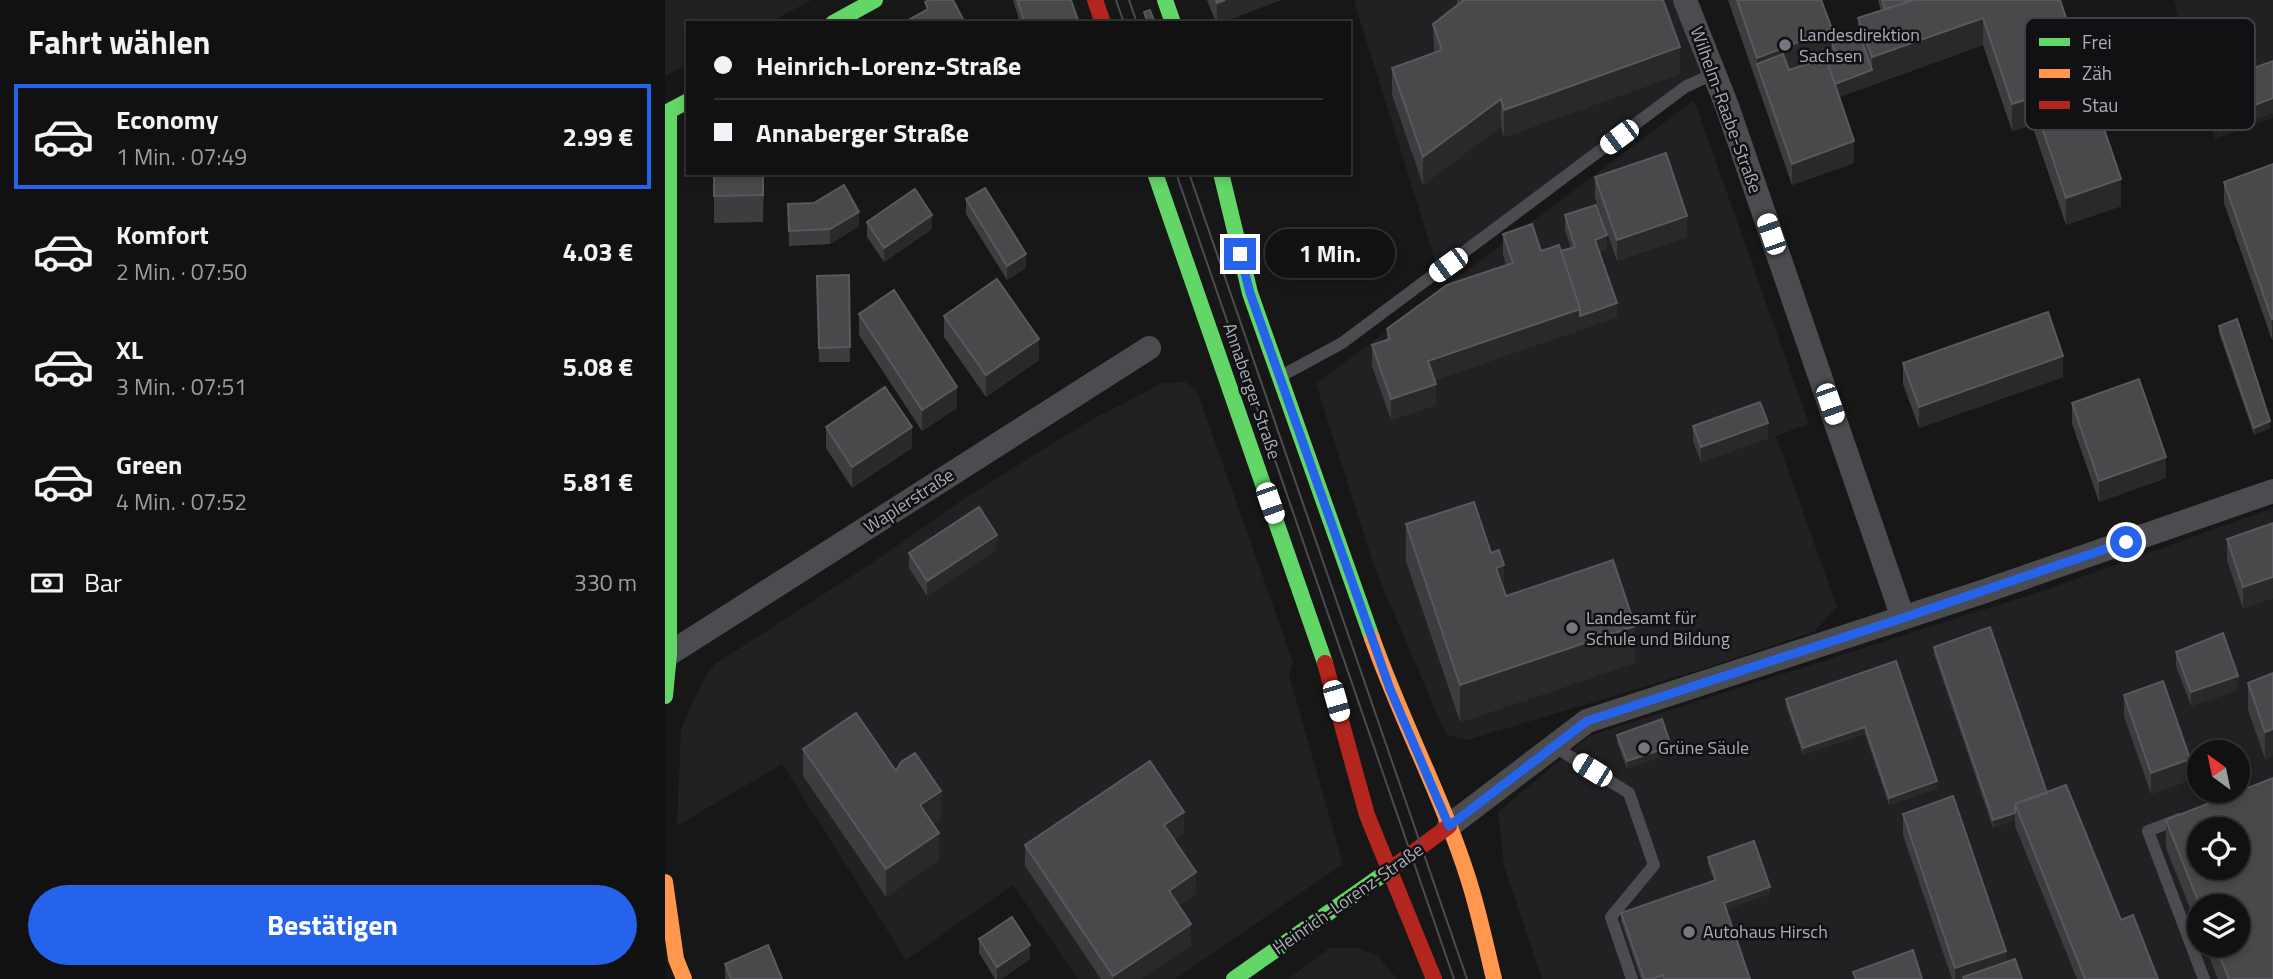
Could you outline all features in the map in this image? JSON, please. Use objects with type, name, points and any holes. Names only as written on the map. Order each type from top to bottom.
[{"type":"main road","points":[[837,21],[875,0]]},
{"type":"main road","points":[[1095,0],[1102,21]]},
{"type":"main road","points":[[1165,0],[1172,21]]},
{"type":"main road","points":[[665,696],[669,654],[674,109]]},
{"type":"main road","name":"Annaberger Straße","points":[[1156,175],[1323,655],[1367,815],[1434,979]]},
{"type":"main road","name":"Annaberger Straße","points":[[1221,175],[1250,293],[1390,689],[1449,826],[1469,881],[1494,979]]},
{"type":"main road","name":"Heinrich-Lorenz-Straße","points":[[1234,979],[1449,826]]},
{"type":"main road","points":[[665,882],[675,968]]},
{"type":"street","name":"Wilhelm-Raabe-Straße","points":[[1685,0],[1715,73],[1903,618]]},
{"type":"street","name":"Waplerstraße","points":[[669,654],[1149,348]]},
{"type":"street","name":"Heinrich-Lorenz-Straße","points":[[1449,826],[1587,721],[1903,618],[2273,491]]},
{"type":"lane","points":[[1280,377],[1342,343],[1685,87],[1715,73]]},
{"type":"lane","points":[[1555,747],[1629,793],[1654,865],[1611,917],[1632,979]]},
{"type":"lane","points":[[2187,816],[2148,831],[2204,979]]},
{"type":"shaded area","points":[[665,0],[812,0],[772,21],[686,21],[686,65],[665,76]]},
{"type":"shaded area","points":[[1674,0],[1702,72],[1438,270],[1354,1]]},
{"type":"shaded area","points":[[2174,0],[2273,0],[2273,118],[2255,125],[2255,18],[2178,18]]},
{"type":"shaded area","points":[[1694,100],[1809,424],[1776,436],[1837,607],[1815,631],[1709,667],[1468,740],[1446,735],[1375,569],[1316,384]]},
{"type":"shaded area","points":[[2212,130],[2240,130],[2215,139]]},
{"type":"shaded area","points":[[1185,382],[1197,391],[1293,662],[1289,675],[1343,864],[1175,979],[1078,979],[1013,885],[906,960],[782,764],[677,826],[681,729],[702,682],[715,664],[872,563],[968,496],[1091,420],[1163,383]]},
{"type":"shaded area","points":[[2273,508],[2273,979],[1542,979],[1504,866],[1498,812],[1589,736],[2051,588]]},
{"type":"shaded area","points":[[1330,948],[1357,948],[1377,955],[1397,979],[1288,979]]},
{"type":"building","points":[[953,0],[964,21],[907,21],[928,9],[925,2]]},
{"type":"building","points":[[1017,0],[1071,0],[1078,20],[1075,21],[1024,21]]},
{"type":"building","points":[[1464,0],[1663,0],[1680,47],[1504,110],[1501,99],[1423,157],[1392,68],[1442,50],[1433,24]]},
{"type":"building","points":[[1737,0],[1821,0],[1832,29],[1757,58]]},
{"type":"building","points":[[1882,0],[1914,0],[1885,9]]},
{"type":"building","points":[[1914,0],[2060,0],[2066,18],[2025,18],[2025,100],[2012,104],[1983,18],[1872,57],[1858,18]]},
{"type":"building","points":[[1150,10],[1154,21],[1147,21],[1144,12]]},
{"type":"building","points":[[1858,31],[1872,70],[1835,84],[1828,64],[1837,60],[1832,42]]},
{"type":"building","points":[[1783,54],[1789,70],[1826,58],[1854,141],[1792,164],[1757,64]]},
{"type":"building","points":[[2273,61],[2273,98],[2255,105],[2255,68]]},
{"type":"building","points":[[2043,130],[2104,130],[2121,179],[2066,198]]},
{"type":"building","points":[[1666,153],[1687,216],[1617,240],[1595,177]]},
{"type":"building","points":[[2273,164],[2273,319],[2272,319],[2224,182]]},
{"type":"building","points":[[714,175],[763,175],[763,195],[714,196]]},
{"type":"building","points":[[844,185],[859,212],[830,229],[789,231],[788,204],[814,203]]},
{"type":"building","points":[[985,188],[1026,254],[1007,266],[966,199]]},
{"type":"building","points":[[915,189],[932,215],[884,248],[867,222]]},
{"type":"building","points":[[1596,205],[1607,235],[1595,240],[1617,303],[1580,316],[1561,251],[1575,247],[1565,215]]},
{"type":"building","points":[[1532,224],[1541,251],[1559,245],[1580,309],[1428,361],[1436,384],[1391,399],[1372,345],[1390,339],[1387,329],[1447,285],[1513,263],[1503,234]]},
{"type":"building","points":[[849,275],[850,347],[819,348],[817,276]]},
{"type":"building","points":[[997,279],[1039,339],[986,375],[944,316]]},
{"type":"building","points":[[894,290],[957,387],[922,410],[859,314]]},
{"type":"building","points":[[2048,312],[2063,356],[1919,407],[1903,363]]},
{"type":"building","points":[[2237,319],[2270,421],[2254,428],[2219,326]]},
{"type":"building","points":[[2139,379],[2166,457],[2099,481],[2072,403]]},
{"type":"building","points":[[885,387],[912,427],[852,467],[826,427]]},
{"type":"building","points":[[1760,402],[1768,423],[1701,447],[1693,426]]},
{"type":"building","points":[[1474,502],[1491,553],[1499,550],[1504,565],[1496,568],[1506,596],[1613,560],[1635,626],[1460,685],[1406,524]]},
{"type":"building","points":[[979,507],[997,535],[927,581],[909,553]]},
{"type":"building","points":[[2273,523],[2273,577],[2243,587],[2227,539]]},
{"type":"building","points":[[1990,627],[2047,793],[2015,804],[2015,813],[1993,820],[1934,647]]},
{"type":"building","points":[[2223,633],[2238,676],[2191,692],[2176,652]]},
{"type":"building","points":[[1896,661],[1937,781],[1889,798],[1865,727],[1803,748],[1786,699]]},
{"type":"building","points":[[2273,673],[2273,729],[2265,732],[2248,683]]},
{"type":"building","points":[[2163,681],[2187,750],[2187,760],[2151,773],[2124,695]]},
{"type":"building","points":[[856,713],[896,771],[901,762],[915,753],[941,791],[920,805],[939,833],[886,869],[803,749]]},
{"type":"building","name":"Grüne Säule","points":[[1662,719],[1671,746],[1627,761],[1617,735]]},
{"type":"building","points":[[1150,761],[1184,812],[1164,825],[1196,872],[1169,891],[1191,924],[1113,976],[1025,845]]},
{"type":"building","points":[[2273,778],[2273,979],[2229,979],[2220,957],[2250,957],[2250,894],[2195,894],[2190,880],[2250,880],[2250,817],[2187,817],[2187,873],[2166,820],[2209,803],[2251,803],[2251,787]]},
{"type":"building","points":[[2066,785],[2121,920],[2133,915],[2158,979],[2085,979],[2015,804]]},
{"type":"building","points":[[1953,796],[2006,951],[1955,968],[1903,814]]},
{"type":"building","points":[[1754,841],[1770,887],[1724,903],[1750,979],[1664,979],[1663,975],[1644,979],[1621,913],[1716,880],[1708,857]]},
{"type":"building","points":[[1012,917],[1030,945],[997,967],[979,939]]},
{"type":"building","points":[[768,945],[782,979],[731,979],[725,964]]},
{"type":"building","points":[[1913,950],[1922,979],[1856,979],[1853,972]]},
{"type":"building","points":[[2015,959],[2022,979],[1963,977]]},
{"type":"tram line","points":[[1116,0],[1123,21]]},
{"type":"tram line","points":[[1129,0],[1136,21]]},
{"type":"tram line","points":[[1177,175],[1454,979]]},
{"type":"tram line","points":[[1190,175],[1467,979]]},
{"type":"traffic: fast","points":[[837,21],[875,0]]},
{"type":"traffic: fast","points":[[1165,0],[1172,21]]},
{"type":"traffic: fast","points":[[665,696],[669,654],[669,111],[686,102]]},
{"type":"traffic: fast","points":[[1156,175],[1325,663]]},
{"type":"traffic: fast","points":[[1221,175],[1250,293],[1372,638]]},
{"type":"traffic: fast","points":[[1234,979],[1388,871]]},
{"type":"traffic: slow","points":[[1372,638],[1459,850],[1494,979]]},
{"type":"traffic: slow","points":[[665,882],[676,959],[684,979]]},
{"type":"traffic: jam","points":[[1095,0],[1102,21]]},
{"type":"traffic: jam","points":[[1325,663],[1367,815],[1434,979]]},
{"type":"traffic: jam","points":[[1388,871],[1449,826]]},
{"type":"place","name":"Landesdirektion Sachsen","points":[[1785,45]]},
{"type":"place","name":"Landesamt für Schule und Bildung","points":[[1572,628]]},
{"type":"place","name":"Grüne Säule","points":[[1644,748]]},
{"type":"place","name":"Autohaus Hirsch","points":[[1689,932]]},
{"type":"route","points":[[1240,254],[1250,293],[1390,689],[1449,826],[1587,721],[2126,542]]}]
